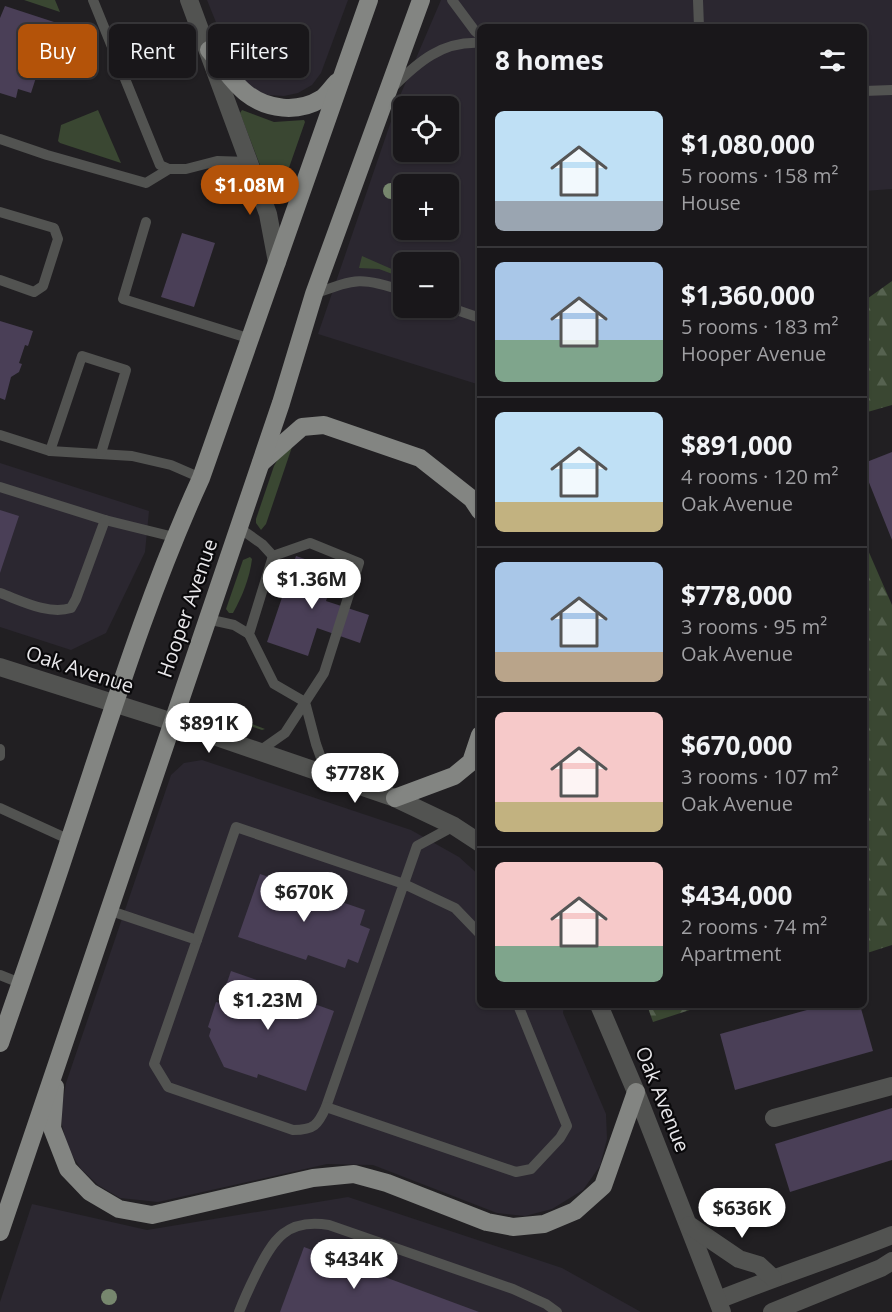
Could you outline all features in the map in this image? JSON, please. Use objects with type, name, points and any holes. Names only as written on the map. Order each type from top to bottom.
[{"type":"main road","name":"Hooper Avenue","points":[[0,1043],[70,840],[113,704],[174,537],[201,478],[369,0]]},
{"type":"main road","name":"Hooper Avenue","points":[[0,1232],[281,403],[314,294],[421,0]]},
{"type":"main road","points":[[233,78],[246,93],[267,106],[292,109],[322,98],[340,78]]},
{"type":"main road","points":[[260,464],[302,427],[324,425],[420,458],[472,499],[477,507]]},
{"type":"main road","points":[[395,798],[454,776],[471,762],[477,744]]},
{"type":"main road","points":[[56,1064],[52,1128],[68,1169],[90,1192],[119,1209],[152,1215],[313,1178],[354,1174],[387,1183],[487,1221],[513,1227],[544,1224],[575,1211],[603,1186],[636,1092]]},
{"type":"street","points":[[189,0],[208,48]]},
{"type":"street","points":[[219,78],[268,214],[277,262]]},
{"type":"street","name":"Oak Avenue","points":[[0,667],[173,722],[395,798],[454,826],[477,841]]},
{"type":"street","name":"Oak Avenue","points":[[600,1008],[636,1092],[720,1306]]},
{"type":"street","points":[[774,1118],[892,1086]]},
{"type":"street","points":[[689,1225],[739,1259],[759,1265],[773,1278]]},
{"type":"street","points":[[720,1306],[773,1278],[829,1261],[892,1235]]},
{"type":"street","points":[[772,1312],[881,1268],[892,1261]]},
{"type":"lane","points":[[93,0],[160,165],[169,169],[186,169],[217,161],[249,162]]},
{"type":"lane","points":[[452,0],[477,33]]},
{"type":"lane","points":[[698,0],[699,24]]},
{"type":"lane","points":[[386,94],[415,64],[436,51],[467,42],[477,43]]},
{"type":"lane","points":[[867,91],[892,90]]},
{"type":"lane","points":[[0,140],[146,183],[169,169]]},
{"type":"lane","points":[[0,212],[54,228],[58,239],[43,286],[34,292],[0,280]]},
{"type":"lane","points":[[146,222],[123,299],[250,339]]},
{"type":"lane","points":[[314,294],[353,280],[377,282],[393,287]]},
{"type":"lane","points":[[459,311],[477,317]]},
{"type":"lane","points":[[50,451],[82,356],[126,370],[101,453]]},
{"type":"lane","points":[[0,435],[50,451],[132,456],[171,465],[201,478]]},
{"type":"lane","points":[[0,486],[105,519],[174,537]]},
{"type":"lane","points":[[0,593],[51,610],[62,611],[71,608],[105,519]]},
{"type":"lane","points":[[238,527],[262,544],[273,556]]},
{"type":"lane","points":[[258,752],[285,733],[324,673],[359,563],[310,543],[273,556]]},
{"type":"lane","points":[[249,634],[273,556]]},
{"type":"lane","points":[[207,619],[234,626],[249,634],[274,684],[305,702],[327,775]]},
{"type":"lane","points":[[0,749],[0,756]]},
{"type":"lane","points":[[0,808],[70,840]]},
{"type":"lane","points":[[454,826],[417,846],[404,884],[326,1107],[319,1123],[307,1130],[293,1130],[168,1087],[154,1064],[236,827],[404,884],[455,908],[477,931]]},
{"type":"lane","points":[[108,910],[196,940]]},
{"type":"lane","points":[[0,975],[20,983]]},
{"type":"lane","points":[[326,1107],[516,1172],[531,1169],[560,1138],[567,1126],[519,1008]]},
{"type":"lane","points":[[239,1312],[269,1246],[286,1230],[316,1223],[329,1225],[513,1289],[546,1304],[557,1312]]},
{"type":"shaded area","points":[[207,0],[348,0],[321,73],[312,85],[298,93],[284,96],[268,95],[254,90],[241,78],[309,78],[309,24],[217,24]]},
{"type":"shaded area","points":[[441,0],[892,0],[892,189],[867,191],[867,24],[477,24],[477,384],[318,334],[393,115],[393,162],[459,162],[459,96],[400,96]]},
{"type":"shaded area","points":[[0,463],[149,511],[145,552],[106,633],[71,650],[0,627]]},
{"type":"shaded area","points":[[202,760],[411,830],[459,857],[477,873],[477,1008],[564,1008],[563,1013],[606,1114],[607,1139],[600,1166],[583,1190],[552,1209],[525,1216],[497,1213],[373,1165],[327,1164],[158,1202],[120,1198],[98,1185],[81,1169],[68,1149],[62,1125],[62,1106],[66,1083],[171,775],[184,763]]},
{"type":"shaded area","points":[[348,1197],[562,1268],[641,1312],[0,1312],[0,1302],[32,1204],[147,1230]]},
{"type":"green space","points":[[24,0],[55,0],[60,12]]},
{"type":"green space","points":[[98,110],[121,163],[58,141],[61,125]]},
{"type":"green space","points":[[242,110],[274,122],[304,120],[305,122],[278,199],[273,199],[240,113]]},
{"type":"green space","points":[[362,256],[393,270],[393,274],[379,269],[359,268]]},
{"type":"green space","points":[[892,281],[892,405],[867,412],[867,299]]},
{"type":"green space","points":[[293,444],[266,524],[261,530],[256,519],[274,466],[279,457]]},
{"type":"green space","points":[[867,548],[892,605],[892,945],[867,953]]},
{"type":"green space","points":[[250,557],[251,566],[245,587],[233,613],[229,613],[226,609],[243,560]]},
{"type":"green space","points":[[219,711],[265,729],[262,730],[218,715]]},
{"type":"green space","points":[[648,1008],[696,1008],[653,1022]]},
{"type":"building","points":[[5,6],[54,22],[53,24],[18,24],[18,78],[36,78],[31,93],[18,89],[16,98],[0,93],[0,18]]},
{"type":"building","points":[[182,233],[215,243],[194,307],[161,297]]},
{"type":"building","points":[[0,321],[33,331],[28,346],[25,345],[19,363],[22,364],[19,372],[11,377],[5,400],[0,398]]},
{"type":"building","points":[[892,452],[892,540],[867,478],[867,462]]},
{"type":"building","points":[[0,510],[19,516],[0,573]]},
{"type":"building","points":[[296,556],[337,570],[326,601],[369,615],[360,643],[317,628],[308,656],[267,642]]},
{"type":"building","points":[[260,874],[365,910],[360,925],[370,929],[358,963],[348,959],[345,968],[308,955],[306,960],[238,937]]},
{"type":"building","points":[[231,971],[308,998],[306,1001],[334,1011],[306,1091],[258,1074],[257,1078],[224,1067],[209,1036],[211,1029],[208,1027],[216,1002],[220,1003]]},
{"type":"building","points":[[814,1008],[861,1008],[873,1051],[735,1090],[720,1034]]},
{"type":"building","points":[[892,1108],[892,1160],[790,1192],[775,1144]]},
{"type":"building","points":[[304,1247],[479,1312],[280,1312]]}]
